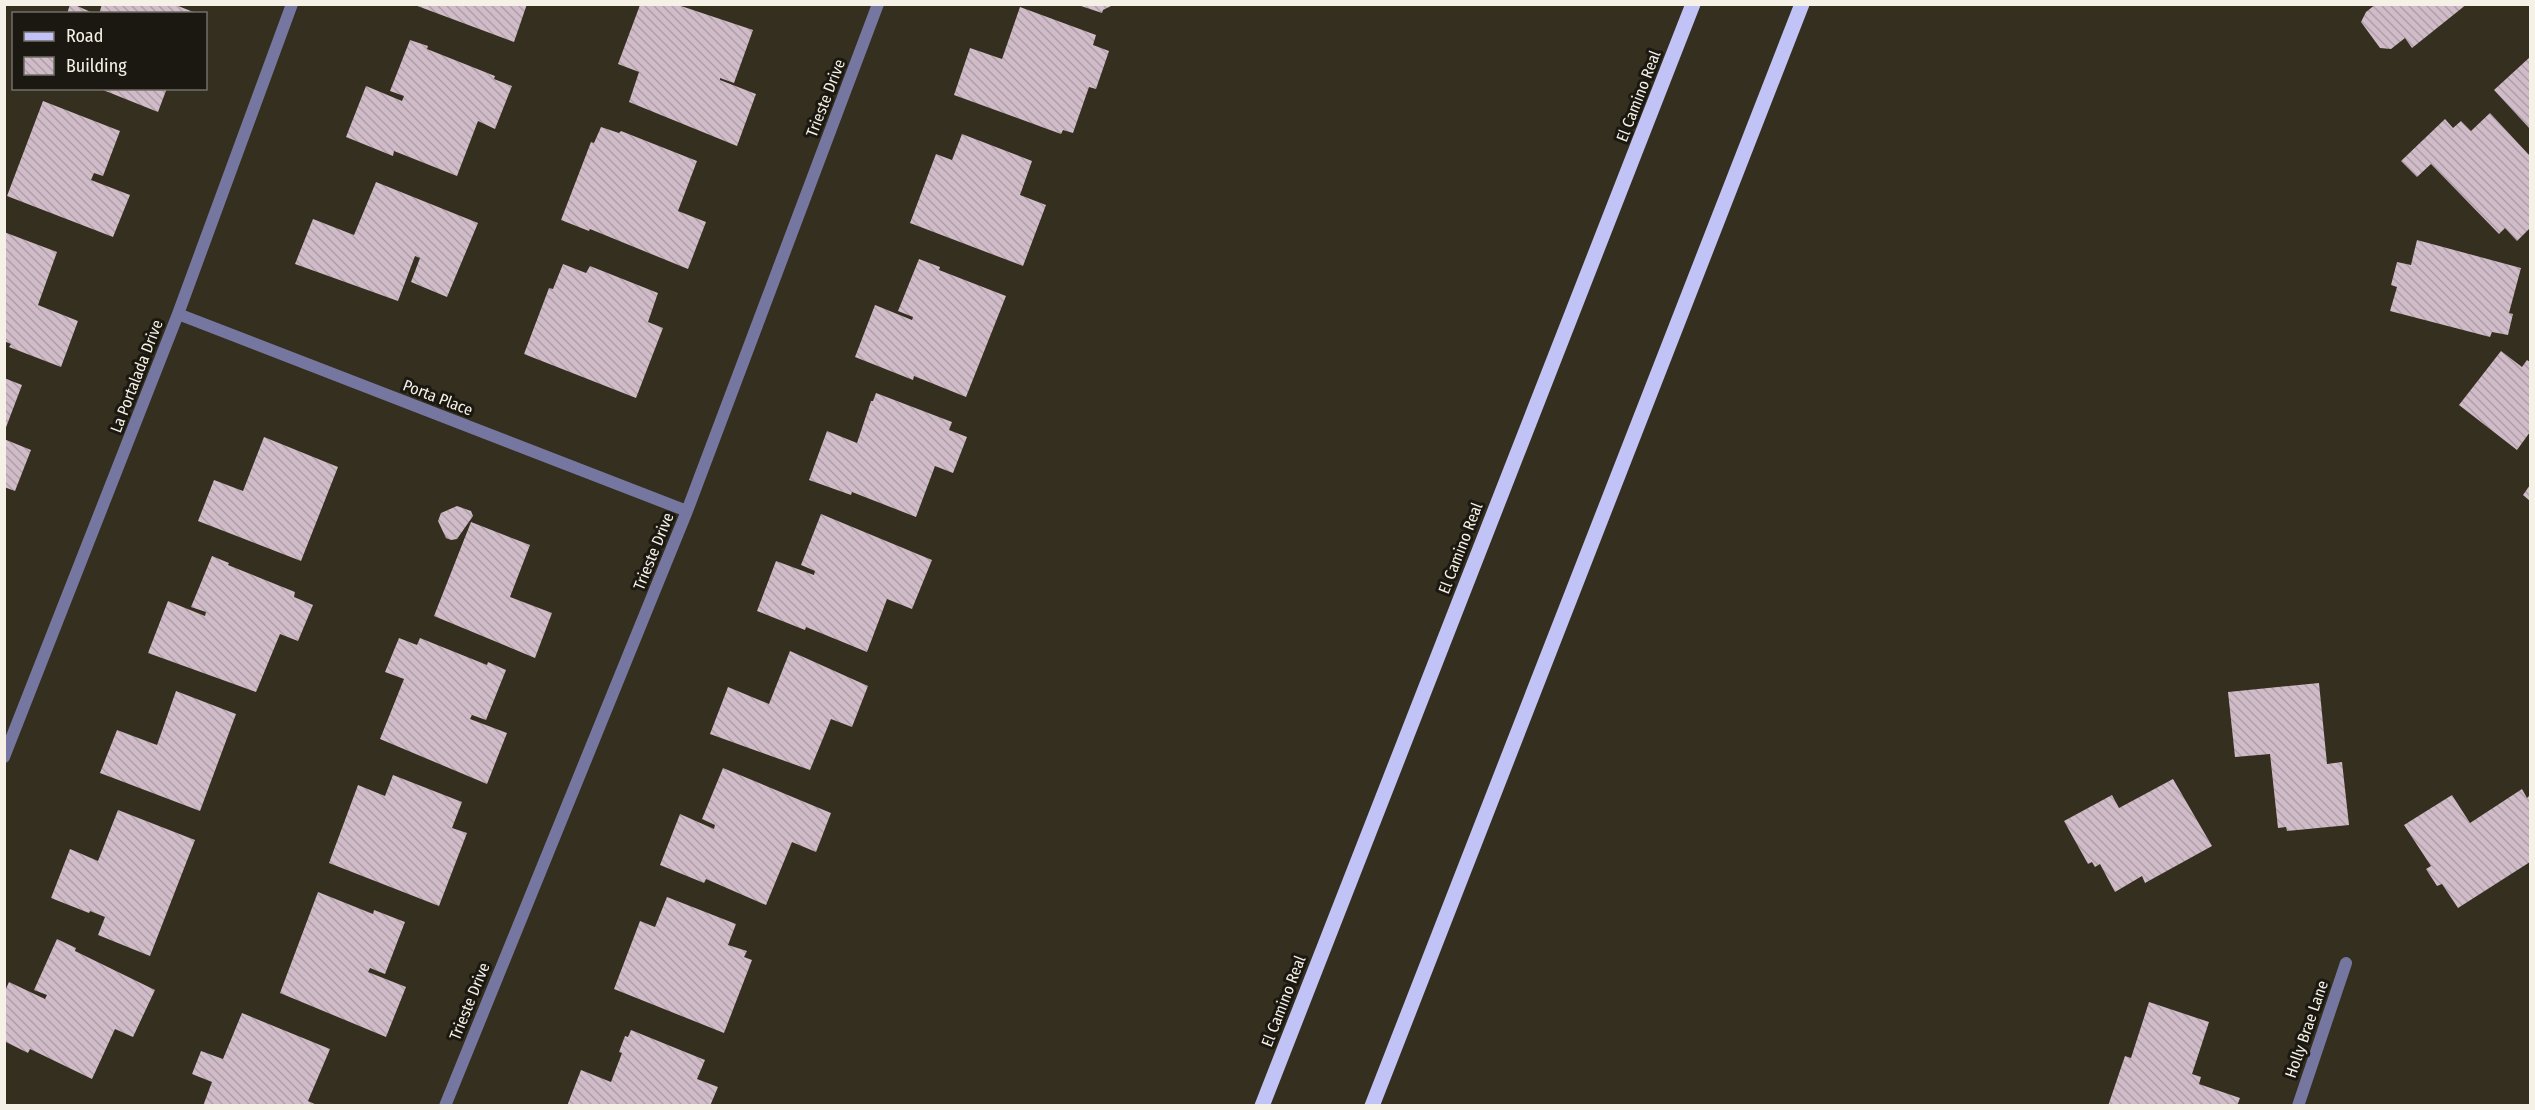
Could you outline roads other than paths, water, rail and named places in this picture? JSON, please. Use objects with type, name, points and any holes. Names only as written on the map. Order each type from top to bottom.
[{"type":"main road","name":"El Camino Real","points":[[1262,1106],[1693,4]]},
{"type":"main road","points":[[1372,1106],[1802,4]]},
{"type":"street","name":"La Portalada Drive","points":[[4,758],[178,314],[292,4]]},
{"type":"street","name":"Trieste Drive","points":[[445,1106],[687,511],[878,4]]},
{"type":"street","name":"Porta Place","points":[[178,314],[687,511]]},
{"type":"street","name":"Holly Brae Lane","points":[[2298,1106],[2346,963]]}]
